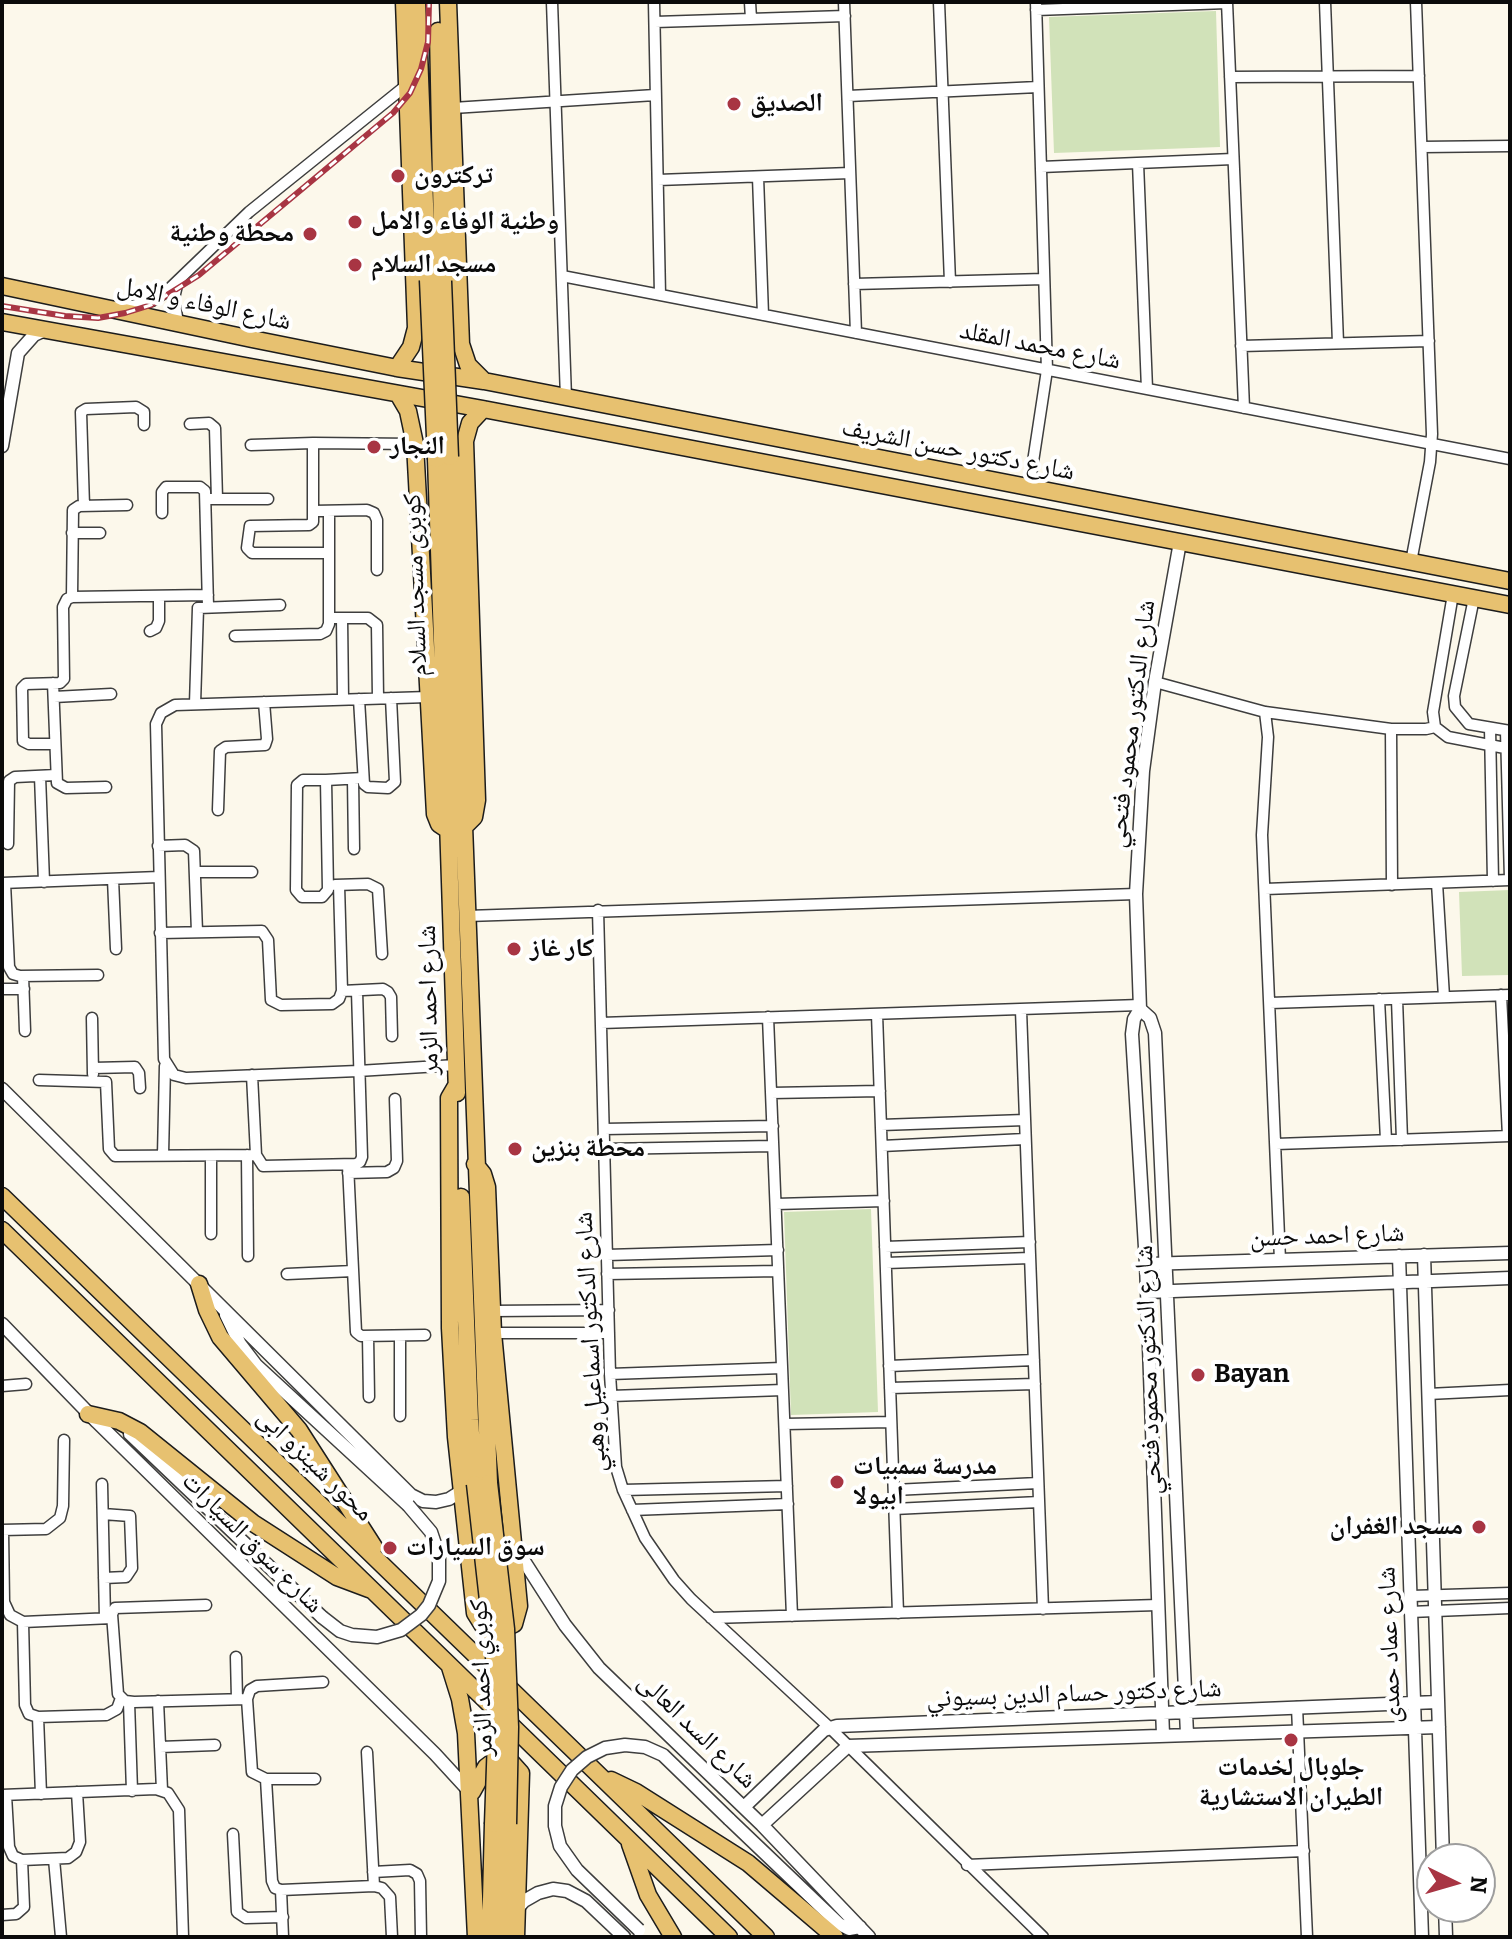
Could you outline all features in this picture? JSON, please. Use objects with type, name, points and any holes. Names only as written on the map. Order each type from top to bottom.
[{"type":"main road","points":[[397,368],[411,347],[416,328],[404,2]]},
{"type":"main road","name":"كوبرى مسجد السلام","points":[[417,2],[450,456],[455,829]]},
{"type":"main road","name":"كوبرى مسجد السلام","points":[[436,281],[437,2]]},
{"type":"main road","points":[[448,2],[460,336],[468,365],[484,381]]},
{"type":"main road","name":"شارع الوفاء و الامل","points":[[2,286],[397,368]]},
{"type":"main road","name":"شارع الوفاء و الامل","points":[[2,322],[398,394]]},
{"type":"main road","points":[[416,328],[426,341],[436,345],[447,345],[460,336]]},
{"type":"main road","points":[[247,366],[252,339]]},
{"type":"main road","name":"شارع دكتور حسن الشريف","points":[[397,368],[484,381],[1510,581]]},
{"type":"main road","name":"شارع دكتور حسن الشريف","points":[[398,394],[1510,605]]},
{"type":"main road","name":"شارع احمد الزمر","points":[[398,394],[411,421],[415,444],[435,814],[439,824],[455,829]]},
{"type":"main road","points":[[450,456],[483,409]]},
{"type":"main road","points":[[415,444],[433,436],[446,437],[457,443],[450,456]]},
{"type":"main road","points":[[951,498],[956,474]]},
{"type":"main road","points":[[1093,525],[1097,501]]},
{"type":"main road","name":"شارع احمد الزمر","points":[[455,829],[467,916],[475,1164],[483,1174],[487,1187],[493,1333],[519,1606],[514,1624],[504,1631],[485,1629],[475,1613],[475,1486],[456,1086],[455,829]]},
{"type":"main road","points":[[475,1164],[475,1486]]},
{"type":"main road","name":"محور شينزو ابى","points":[[2,1196],[766,1937]]},
{"type":"main road","name":"محور شينزو ابى","points":[[2,1230],[729,1937]]},
{"type":"main road","points":[[199,1284],[220,1337],[299,1430],[388,1569]]},
{"type":"main road","points":[[93,1418],[119,1421],[140,1432],[253,1523],[337,1577],[373,1590]]},
{"type":"main road","name":"كوبري احمد الزمر","points":[[475,1486],[494,1654],[500,1824]]},
{"type":"main road","points":[[450,1665],[464,1716],[471,1793],[476,1937]]},
{"type":"main road","points":[[471,1793],[486,1767],[494,1761],[512,1763],[521,1773],[516,1937]]},
{"type":"main road","points":[[601,1777],[636,1792],[736,1854],[835,1937]]},
{"type":"main road","points":[[490,1937],[500,1824]]},
{"type":"main road","points":[[500,1824],[504,1937]]},
{"type":"main road","points":[[628,1838],[648,1895],[673,1937]]},
{"type":"street","points":[[552,2],[566,398]]},
{"type":"street","points":[[654,2],[660,295]]},
{"type":"street","points":[[750,2],[751,19]]},
{"type":"street","points":[[844,2],[856,333]]},
{"type":"street","points":[[939,2],[950,282]]},
{"type":"street","points":[[1325,2],[1338,343]]},
{"type":"street","points":[[1411,562],[1432,444],[1416,2]]},
{"type":"street","points":[[1029,488],[1047,370],[1036,6],[1227,3],[1244,408]]},
{"type":"street","points":[[655,22],[845,16]]},
{"type":"street","points":[[1230,77],[1419,76]]},
{"type":"street","points":[[113,309],[152,301],[166,292],[249,212],[408,84]]},
{"type":"street","points":[[848,96],[1038,87]]},
{"type":"street","points":[[453,108],[655,95]]},
{"type":"street","points":[[1422,147],[1510,146]]},
{"type":"street","points":[[1041,167],[1233,159]]},
{"type":"street","points":[[1138,163],[1147,389]]},
{"type":"street","points":[[658,180],[850,173]]},
{"type":"street","points":[[758,177],[763,315]]},
{"type":"street","name":"شارع محمد المقلد","points":[[562,276],[1510,459]]},
{"type":"street","points":[[178,279],[174,298],[178,323]]},
{"type":"street","points":[[854,284],[1044,279]]},
{"type":"street","points":[[2,446],[14,364],[25,343],[45,330]]},
{"type":"street","points":[[1241,346],[1429,341]]},
{"type":"street","points":[[2,358],[14,364]]},
{"type":"street","points":[[84,506],[81,412],[86,409],[136,407],[144,412],[144,425]]},
{"type":"street","points":[[190,424],[209,423],[215,428],[208,601]]},
{"type":"street","points":[[313,443],[313,522],[309,525],[250,526],[247,548],[252,553],[329,553]]},
{"type":"street","points":[[251,445],[415,444]]},
{"type":"street","points":[[162,513],[162,492],[166,487],[200,487],[212,499],[268,499]]},
{"type":"street","points":[[72,597],[73,510],[84,506],[127,505]]},
{"type":"street","points":[[313,511],[367,510],[374,513],[377,520],[377,570]]},
{"type":"street","points":[[235,636],[320,634],[328,628],[329,511]]},
{"type":"street","points":[[72,533],[100,533]]},
{"type":"street","name":"شارع الدكتور محمود فتحي","points":[[1163,1735],[1146,1264],[1132,1034],[1140,1007],[1136,894],[1142,787],[1155,682],[1180,542]]},
{"type":"street","points":[[1453,594],[1433,712],[1435,727],[1448,737],[1508,748]]},
{"type":"street","points":[[150,631],[156,628],[159,621],[159,596]]},
{"type":"street","points":[[55,744],[27,744],[22,739],[22,686],[60,683],[64,679],[63,607],[67,599],[159,596],[280,605]]},
{"type":"street","points":[[1265,889],[1510,880],[1508,731],[1469,724],[1460,716],[1454,702],[1474,598]]},
{"type":"street","points":[[195,704],[197,611],[208,601]]},
{"type":"street","points":[[329,618],[368,618],[377,625],[378,698]]},
{"type":"street","points":[[342,618],[343,699]]},
{"type":"street","points":[[1155,682],[1265,712],[1391,729],[1435,727]]},
{"type":"street","points":[[53,683],[57,783],[62,787],[106,787]]},
{"type":"street","points":[[54,697],[111,694]]},
{"type":"street","points":[[163,1155],[165,1066],[156,724],[161,713],[170,706],[195,704],[428,697]]},
{"type":"street","points":[[382,954],[378,889],[368,884],[333,885],[319,897],[302,897],[297,893],[296,788],[303,780],[358,779],[368,787],[388,788],[394,784],[391,698]]},
{"type":"street","points":[[354,849],[359,699]]},
{"type":"street","points":[[218,810],[220,751],[226,747],[265,745],[264,702]]},
{"type":"street","points":[[1265,712],[1268,737],[1262,809],[1280,1260]]},
{"type":"street","points":[[1490,728],[1493,881]]},
{"type":"street","points":[[1391,729],[1392,885]]},
{"type":"street","points":[[8,844],[9,781],[15,777],[56,775]]},
{"type":"street","points":[[40,776],[44,882]]},
{"type":"street","points":[[160,933],[258,930],[265,933],[268,940],[270,997],[277,1004],[332,1004],[339,999],[342,991],[326,780]]},
{"type":"street","points":[[158,846],[185,845],[195,855],[197,932]]},
{"type":"street","points":[[196,872],[252,872]]},
{"type":"street","points":[[98,975],[13,974],[9,967],[4,883],[159,877]]},
{"type":"street","points":[[113,879],[116,949]]},
{"type":"street","points":[[1437,883],[1444,997]]},
{"type":"street","points":[[467,916],[1136,894]]},
{"type":"street","name":"شارع الدكتور اسماعيل وهبي","points":[[598,910],[610,1374],[616,1467],[623,1490],[659,1559],[682,1589],[829,1727],[1043,1937]]},
{"type":"street","points":[[23,976],[25,1031]]},
{"type":"street","points":[[2,989],[24,989]]},
{"type":"street","points":[[342,991],[383,989],[388,992],[391,997],[392,1036]]},
{"type":"street","points":[[348,1169],[362,1157],[357,991]]},
{"type":"street","points":[[1270,1003],[1505,995],[1509,1136],[1276,1144]]},
{"type":"street","points":[[1379,999],[1386,1140]]},
{"type":"street","points":[[1397,999],[1402,1140]]},
{"type":"street","points":[[601,1023],[1140,1007]]},
{"type":"street","name":"شارع الدكتور محمود فتحي","points":[[1140,1007],[1150,1018],[1155,1033],[1187,1734]]},
{"type":"street","points":[[1021,1010],[1043,1609]]},
{"type":"street","points":[[877,1014],[898,1613]]},
{"type":"street","points":[[768,1017],[792,1616]]},
{"type":"street","points":[[92,1018],[93,1080]]},
{"type":"street","points":[[165,1066],[180,1077],[456,1065]]},
{"type":"street","points":[[93,1068],[135,1067],[139,1073],[140,1088]]},
{"type":"street","points":[[248,1256],[252,1075]]},
{"type":"street","points":[[39,1080],[105,1081],[108,1085],[111,1153],[117,1157],[251,1155],[267,1167],[387,1172],[394,1168],[397,1161],[395,1099]]},
{"type":"street","points":[[2,1089],[411,1495],[423,1501],[436,1502],[475,1486]]},
{"type":"street","points":[[771,1093],[880,1091]]},
{"type":"street","points":[[881,1125],[1025,1120]]},
{"type":"street","points":[[604,1129],[773,1126]]},
{"type":"street","points":[[882,1146],[1025,1139]]},
{"type":"street","points":[[604,1149],[773,1146]]},
{"type":"street","points":[[211,1156],[211,1234]]},
{"type":"street","points":[[348,1169],[356,1332],[359,1336],[425,1335]]},
{"type":"street","points":[[776,1204],[884,1201]]},
{"type":"street","points":[[885,1247],[1030,1242]]},
{"type":"street","points":[[607,1255],[778,1250]]},
{"type":"street","name":"شارع احمد حسن","points":[[1146,1264],[1510,1253]]},
{"type":"street","name":"شارع عماد حمدى","points":[[1424,1255],[1443,1843]]},
{"type":"street","name":"شارع عماد حمدى","points":[[1399,1256],[1422,1937]]},
{"type":"street","points":[[886,1263],[1030,1258]]},
{"type":"street","points":[[287,1274],[353,1271]]},
{"type":"street","points":[[607,1274],[778,1271]]},
{"type":"street","name":"شارع احمد حسن","points":[[1147,1292],[1510,1278]]},
{"type":"street","points":[[93,1418],[120,1428],[137,1439],[340,1631],[377,1637],[389,1635],[412,1623],[429,1605],[439,1581],[439,1556],[431,1532],[408,1505],[256,1365],[240,1344],[224,1308]]},
{"type":"street","points":[[492,1311],[609,1310]]},
{"type":"street","name":"شارع سوق السيارات","points":[[2,1324],[471,1793]]},
{"type":"street","points":[[493,1333],[609,1333]]},
{"type":"street","points":[[368,1336],[369,1397]]},
{"type":"street","points":[[400,1336],[400,1416]]},
{"type":"street","points":[[889,1366],[1034,1360]]},
{"type":"street","points":[[610,1374],[782,1368]]},
{"type":"street","points":[[2,1386],[26,1384]]},
{"type":"street","points":[[890,1388],[1035,1384]]},
{"type":"street","points":[[611,1396],[783,1390]]},
{"type":"street","points":[[1428,1394],[1510,1390]]},
{"type":"street","points":[[785,1424],[891,1422]]},
{"type":"street","points":[[64,1440],[60,1518],[46,1529],[2,1530],[4,1602],[10,1615],[23,1622],[108,1618]]},
{"type":"street","points":[[894,1490],[1038,1483]]},
{"type":"street","points":[[102,1484],[104,1578],[117,1690],[125,1700],[132,1791]]},
{"type":"street","points":[[623,1490],[787,1486]]},
{"type":"street","points":[[894,1509],[1039,1502]]},
{"type":"street","points":[[632,1510],[788,1504]]},
{"type":"street","points":[[103,1514],[130,1516],[132,1568],[126,1577],[104,1578]]},
{"type":"street","name":"شارع السد العالى","points":[[513,1543],[579,1645],[599,1668],[744,1807],[869,1937]]},
{"type":"street","points":[[1411,1596],[1510,1593]]},
{"type":"street","points":[[108,1618],[118,1607],[206,1605]]},
{"type":"street","points":[[711,1618],[1158,1605]]},
{"type":"street","points":[[1410,1612],[1510,1608]]},
{"type":"street","points":[[23,1622],[25,1705],[29,1714],[38,1717],[106,1715],[125,1700]]},
{"type":"street","points":[[236,1657],[250,1767],[256,1776],[266,1779],[315,1779]]},
{"type":"street","points":[[125,1700],[242,1699],[257,1686],[323,1682]]},
{"type":"street","points":[[158,1701],[162,1790]]},
{"type":"street","name":"شارع دكتور حسام الدين بسيوني","points":[[829,1727],[1438,1702]]},
{"type":"street","points":[[1297,1707],[1307,1937]]},
{"type":"street","points":[[38,1717],[41,1794]]},
{"type":"street","points":[[744,1807],[829,1727]]},
{"type":"street","name":"شارع دكتور حسام الدين بسيوني","points":[[848,1746],[1439,1727]]},
{"type":"street","points":[[160,1747],[215,1745]]},
{"type":"street","points":[[642,1934],[577,1870],[560,1846],[555,1826],[555,1806],[561,1787],[572,1770],[587,1757],[605,1748],[625,1745],[645,1747],[663,1755],[839,1924],[849,1929],[860,1927]]},
{"type":"street","points":[[762,1825],[848,1746]]},
{"type":"street","points":[[367,1752],[374,1886]]},
{"type":"street","points":[[266,1779],[272,1881],[275,1888],[374,1886],[386,1890],[390,1897],[392,1937]]},
{"type":"street","points":[[77,1792],[78,1847],[68,1858],[22,1860],[13,1856],[9,1847],[4,1795],[77,1792],[162,1790],[173,1798],[179,1810],[183,1937]]},
{"type":"street","points":[[233,1834],[237,1912],[246,1918],[283,1917]]},
{"type":"street","points":[[967,1865],[1304,1851]]},
{"type":"street","points":[[54,1859],[61,1937]]},
{"type":"street","points":[[2,1915],[16,1914],[24,1907],[22,1860]]},
{"type":"street","points":[[373,1872],[410,1870],[418,1876],[421,1937]]},
{"type":"street","points":[[515,1911],[538,1893],[553,1889],[567,1891],[586,1901],[624,1937]]},
{"type":"street","points":[[281,1890],[283,1937]]},
{"type":"green space","points":[[1216,11],[1220,147],[1054,153],[1049,17]]},
{"type":"green space","points":[[1510,890],[1510,975],[1462,976],[1459,892]]},
{"type":"green space","points":[[871,1209],[878,1412],[791,1415],[784,1212]]},
{"type":"railway","points":[[2,306],[98,318],[151,305],[199,275],[393,113],[410,93],[428,42],[429,2]]},
{"type":"place","name":"الصديق","points":[[734,104]]},
{"type":"place","name":"تركترون","points":[[398,176]]},
{"type":"place","name":"وطنية الوفاء والامل","points":[[355,222]]},
{"type":"place","name":"محطة وطنية","points":[[310,234]]},
{"type":"place","name":"مسجد السلام","points":[[355,265]]},
{"type":"place","name":"النجار","points":[[374,447]]},
{"type":"place","name":"كار غاز","points":[[514,949]]},
{"type":"place","name":"محطة بنزين","points":[[515,1149]]},
{"type":"place","name":"Bayan","points":[[1198,1375]]},
{"type":"place","name":"مدرسة سمبيات ابيولا","points":[[837,1482]]},
{"type":"place","name":"مسجد الغفران","points":[[1479,1527]]},
{"type":"place","name":"سوق السيارات","points":[[390,1548]]},
{"type":"place","name":"جلوبال لخدمات الطيران الاستشارية","points":[[1291,1740]]}]
